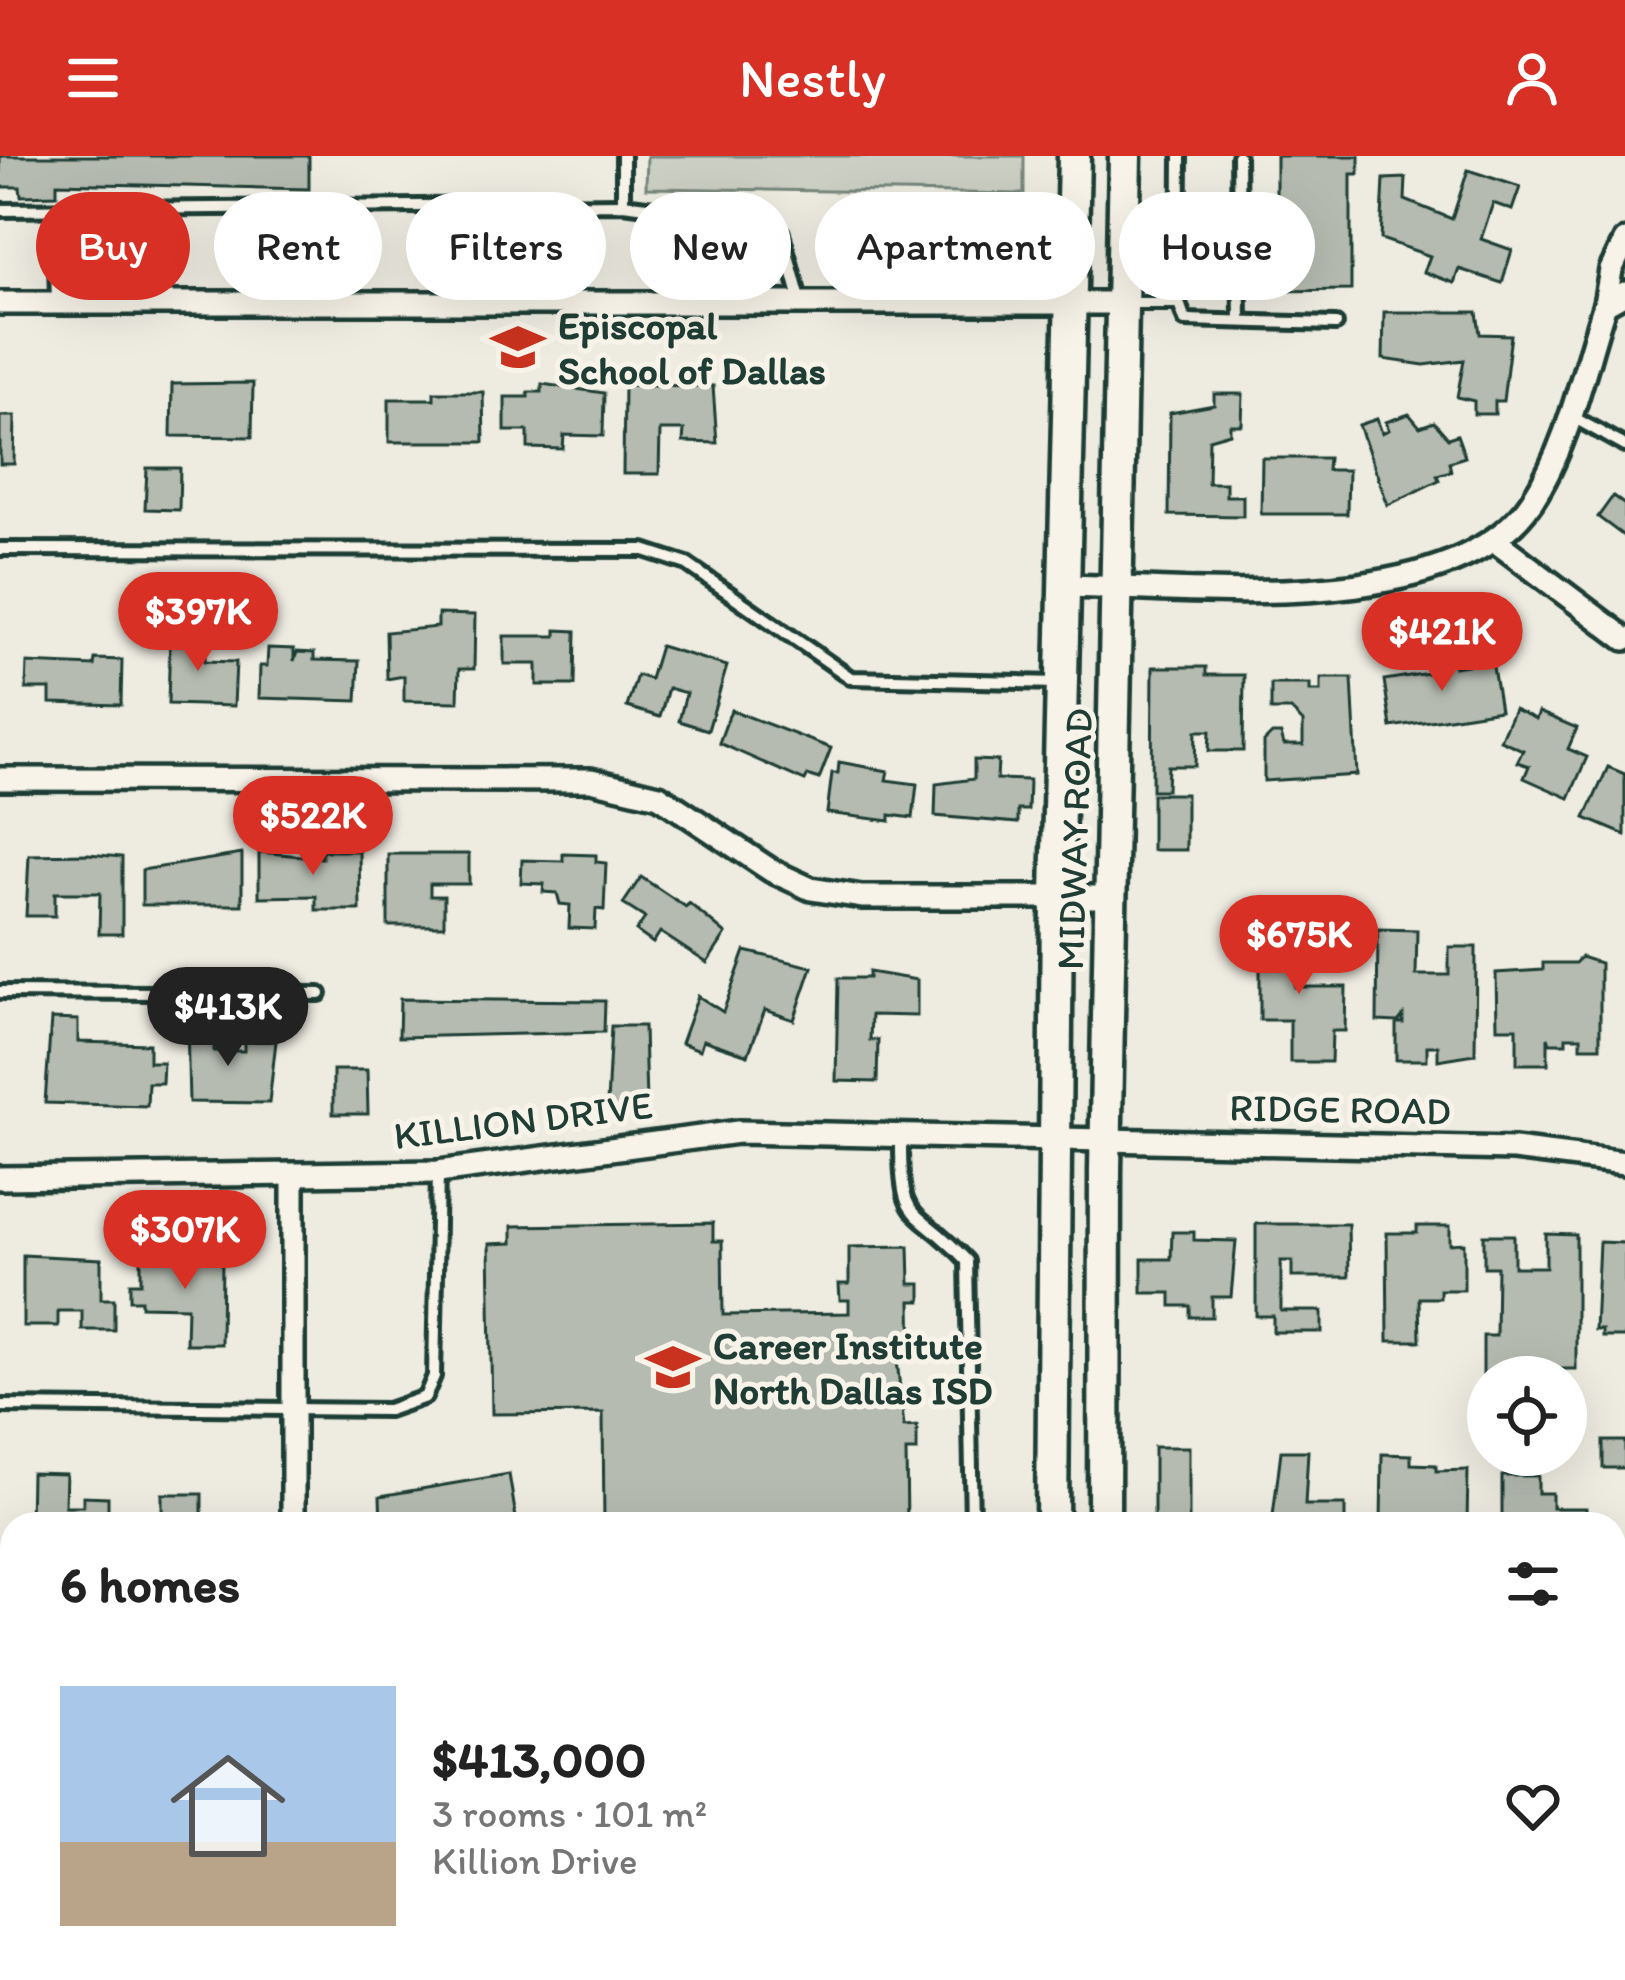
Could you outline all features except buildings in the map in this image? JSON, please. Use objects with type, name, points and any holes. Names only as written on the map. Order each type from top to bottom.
[{"type":"main road","name":"MIDWAY ROAD","points":[[1052,1512],[1057,896],[1074,156]]},
{"type":"main road","name":"MIDWAY ROAD","points":[[1104,1512],[1106,1140],[1125,156]]},
{"type":"street","points":[[1065,586],[1302,589],[1440,567],[1496,541],[1532,501],[1615,299],[1611,270],[1625,242]]},
{"type":"street","points":[[0,303],[1124,303]]},
{"type":"street","points":[[1496,541],[1625,639]]},
{"type":"street","points":[[0,779],[591,780],[659,796],[772,871],[811,889],[862,897],[1111,897]]},
{"type":"street","name":"KILLION DRIVE","points":[[0,1178],[438,1172],[716,1133],[1054,1136]]},
{"type":"street","name":"RIDGE ROAD","points":[[1054,1136],[1514,1149],[1625,1162]]},
{"type":"street","points":[[293,1176],[293,1512]]},
{"type":"lane","points":[[622,204],[623,156]]},
{"type":"lane","points":[[1180,156],[1179,303],[1185,320],[1336,324]]},
{"type":"lane","points":[[1238,156],[1240,321]]},
{"type":"lane","points":[[190,209],[622,204],[763,222],[782,233],[801,304]]},
{"type":"lane","points":[[0,210],[36,211]]},
{"type":"lane","points":[[1124,303],[1179,303]]},
{"type":"lane","points":[[1568,415],[1625,446]]},
{"type":"lane","points":[[0,549],[644,550],[687,564],[851,678],[1062,683]]},
{"type":"lane","points":[[0,992],[320,994]]},
{"type":"lane","points":[[901,1134],[900,1192],[909,1209],[968,1262],[972,1512]]},
{"type":"lane","points":[[0,1406],[388,1410],[425,1397],[434,1376],[438,1172]]},
{"type":"shaded area","points":[[647,156],[1024,156],[1024,192],[646,188]]},
{"type":"place","name":"Episcopal School of Dallas","points":[[518,347]]},
{"type":"place","name":"Career Institute North Dallas ISD","points":[[673,1367]]}]
